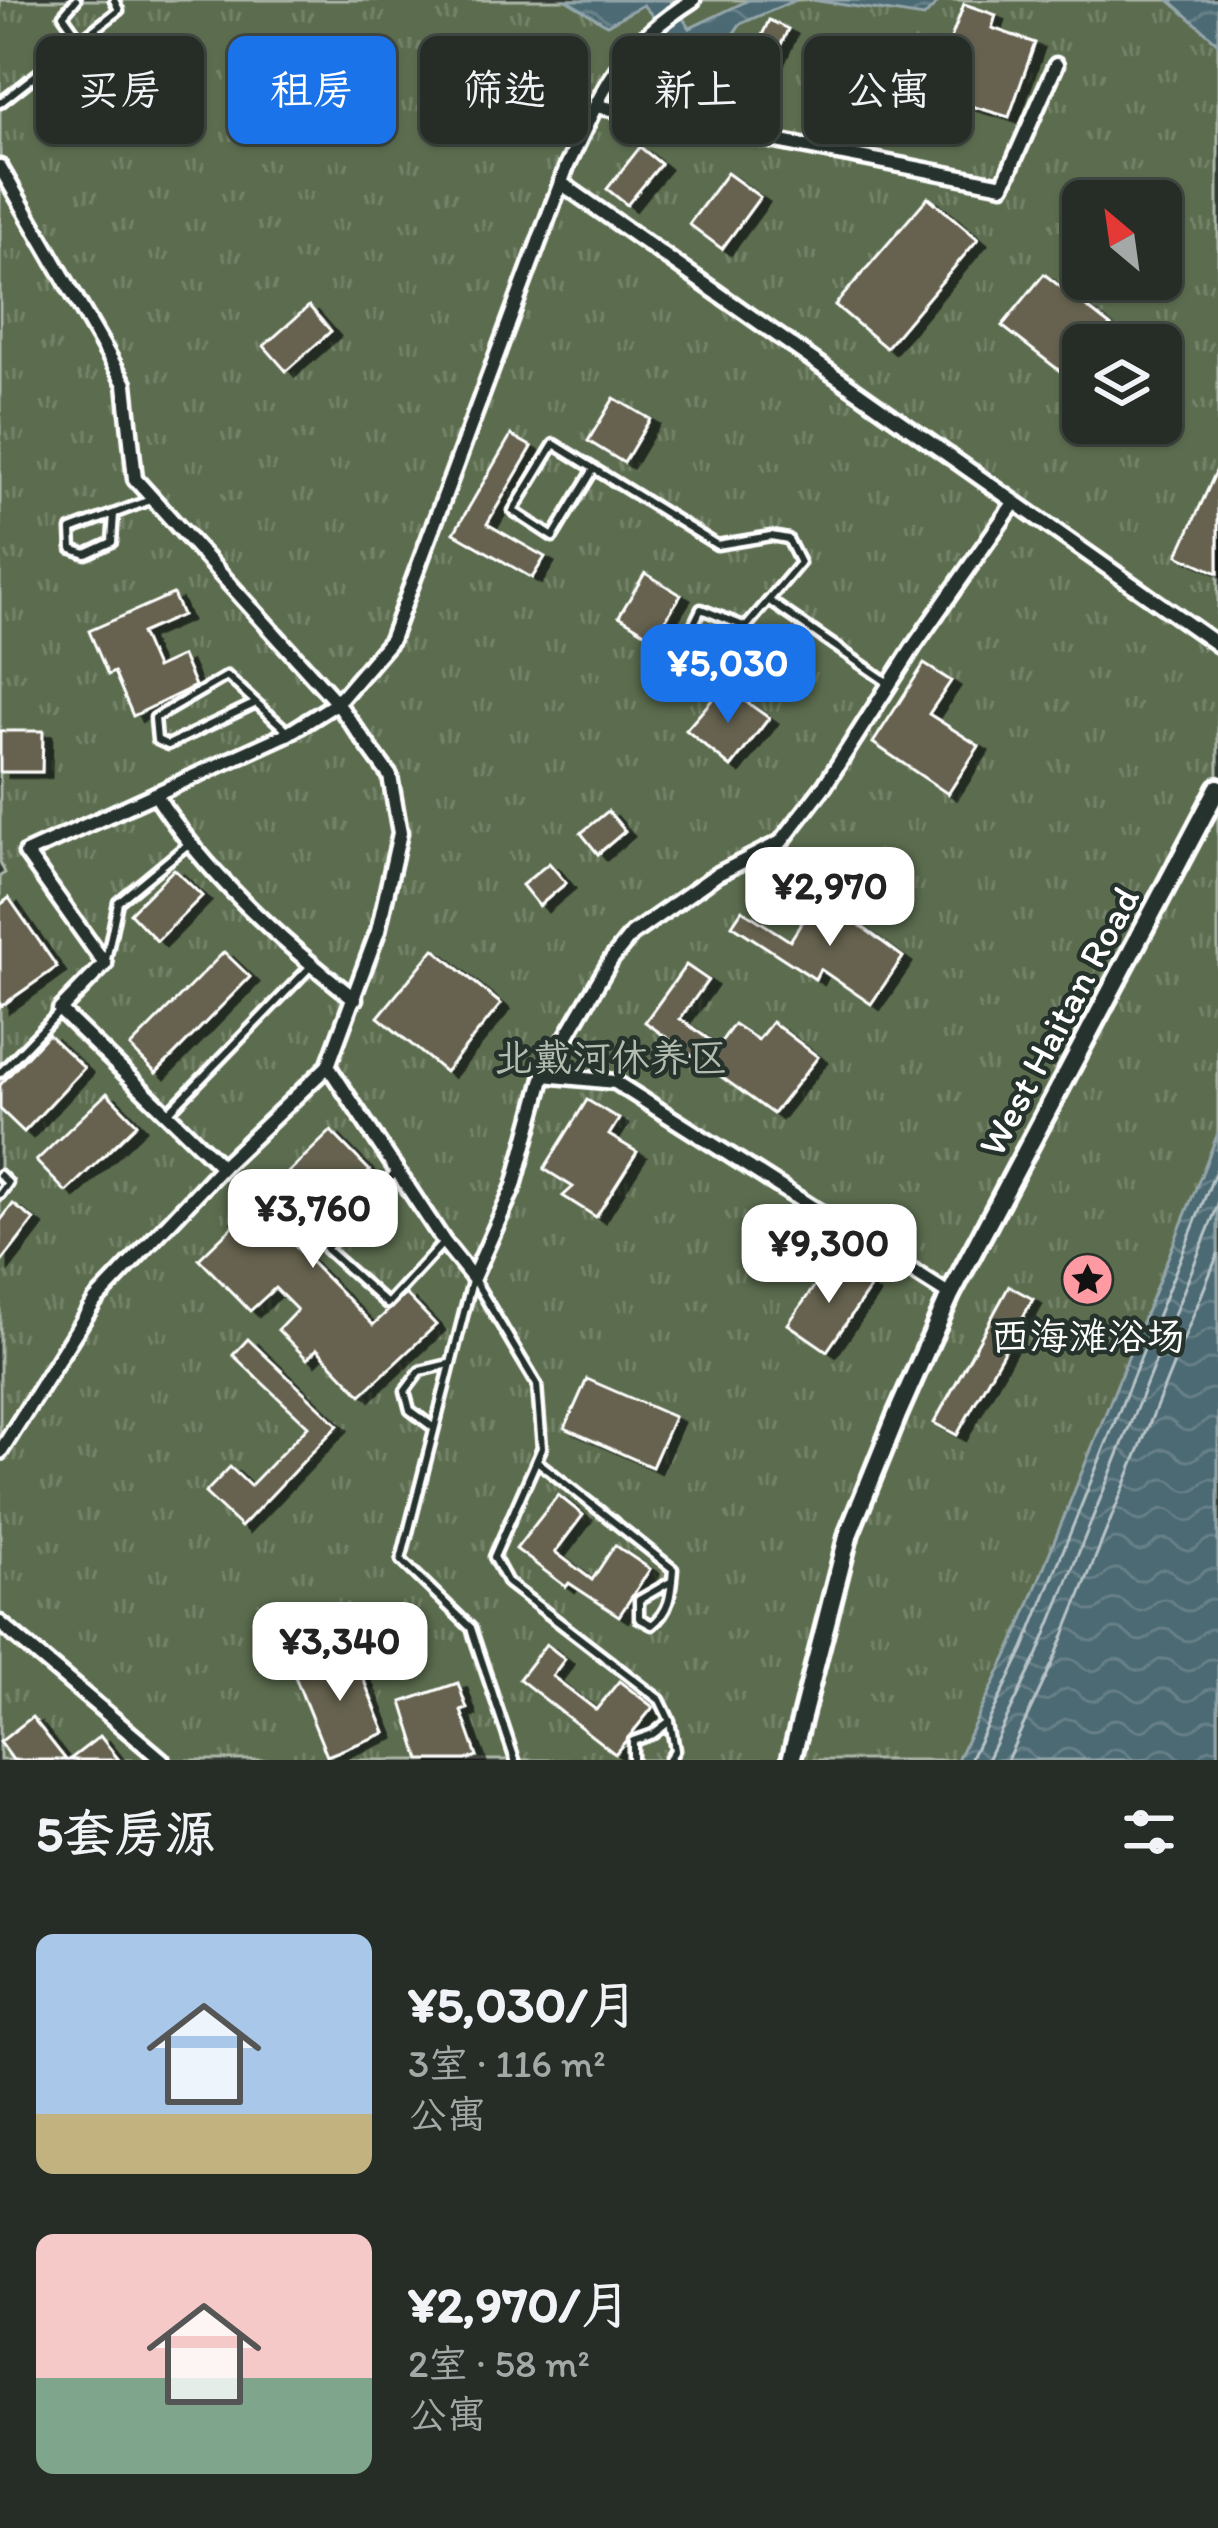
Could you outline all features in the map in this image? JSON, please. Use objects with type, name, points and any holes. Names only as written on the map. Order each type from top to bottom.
[{"type":"main road","name":"West Haitan Road","points":[[791,1760],[849,1533],[950,1295],[1218,788]]},
{"type":"street","points":[[222,1167],[60,1010],[104,964],[26,853],[289,733],[337,703],[391,640],[561,183],[596,106],[613,70],[653,26],[690,2]]},
{"type":"street","points":[[596,106],[1004,185],[1056,65]]},
{"type":"street","points":[[0,167],[6,190],[125,385],[135,479],[337,703],[390,776],[400,833],[378,931],[328,1066],[222,1167],[95,1301],[1,1449]]},
{"type":"street","points":[[561,183],[1218,645]]},
{"type":"street","points":[[328,1066],[444,1242],[473,1278],[514,1186],[544,1075],[611,960],[632,934],[716,875],[782,842],[1014,503]]},
{"type":"street","points":[[155,794],[187,844],[312,965],[355,999]]},
{"type":"street","points":[[544,1075],[615,1082],[950,1295]]},
{"type":"street","points":[[0,1623],[162,1760]]},
{"type":"lane","points":[[76,0],[63,14],[78,36]]},
{"type":"lane","points":[[84,36],[119,10],[114,0]]},
{"type":"lane","points":[[0,103],[36,74]]},
{"type":"lane","points":[[594,470],[553,537],[513,511],[554,444],[717,545],[771,536],[788,539],[800,562],[771,602],[746,626],[724,665],[686,683],[676,661],[701,608],[746,626]]},
{"type":"lane","points":[[114,514],[112,542],[86,554],[72,549],[71,530],[153,499]]},
{"type":"lane","points":[[771,602],[890,685]]},
{"type":"lane","points":[[254,704],[168,745],[158,740],[155,718],[227,676],[289,733]]},
{"type":"lane","points":[[104,964],[118,902],[187,844]]},
{"type":"lane","points":[[167,1114],[312,965]]},
{"type":"lane","points":[[0,1073],[60,1010]]},
{"type":"lane","points":[[397,1171],[326,1249],[387,1304],[444,1242]]},
{"type":"lane","points":[[0,1175],[8,1183],[0,1194]]},
{"type":"lane","points":[[473,1278],[401,1559],[471,1628],[515,1760]]},
{"type":"lane","points":[[473,1278],[537,1385],[542,1448],[494,1557],[508,1583],[660,1700],[675,1750],[669,1760]]},
{"type":"lane","points":[[434,1428],[410,1410],[405,1391],[420,1371],[451,1364]]},
{"type":"lane","points":[[537,1461],[673,1569],[671,1598],[663,1616],[652,1625],[639,1618],[639,1600],[672,1582]]},
{"type":"lane","points":[[633,1760],[633,1741],[652,1735],[670,1721]]},
{"type":"green space","name":"北戴河休养区","points":[[0,0],[1218,0],[1218,1760],[0,1760],[0,876],[5,873],[0,862]]},
{"type":"water","points":[[566,0],[669,0],[690,28],[749,0],[796,0],[740,24],[732,36],[670,36],[643,5],[607,25]]},
{"type":"water","points":[[812,0],[940,0],[924,17]]},
{"type":"water","points":[[1169,0],[1218,0],[1218,43]]},
{"type":"water","points":[[1218,1133],[1218,1760],[957,1760],[1013,1644]]},
{"type":"building","points":[[964,4],[996,15],[992,28],[1035,43],[1009,117],[972,106],[972,36],[952,36]]},
{"type":"building","points":[[769,20],[788,29],[780,47],[780,36],[762,36]]},
{"type":"building","points":[[640,147],[661,164],[627,205],[607,189]]},
{"type":"building","points":[[727,173],[760,197],[722,249],[689,224]]},
{"type":"building","points":[[928,197],[978,239],[886,348],[835,305]]},
{"type":"building","points":[[1044,274],[1062,288],[1062,300],[1077,300],[1108,324],[1062,324],[1062,373],[1002,326]]},
{"type":"building","points":[[309,306],[331,331],[286,371],[264,346]]},
{"type":"building","points":[[614,398],[650,419],[624,463],[588,441]]},
{"type":"building","points":[[511,435],[532,447],[487,524],[545,557],[532,578],[454,533]]},
{"type":"building","points":[[1218,467],[1218,573],[1178,555]]},
{"type":"building","points":[[645,573],[681,595],[654,638],[619,616]]},
{"type":"building","points":[[173,594],[182,615],[141,633],[156,668],[182,656],[195,686],[133,716],[89,631]]},
{"type":"building","points":[[924,664],[951,681],[929,714],[979,746],[948,794],[873,743]]},
{"type":"building","points":[[724,686],[769,718],[731,767],[686,730]]},
{"type":"building","points":[[0,731],[43,731],[42,772],[0,772]]},
{"type":"building","points":[[608,811],[625,831],[598,854],[581,833]]},
{"type":"building","points":[[549,863],[566,883],[539,906],[522,885]]},
{"type":"building","points":[[174,869],[202,896],[157,941],[130,913]]},
{"type":"building","points":[[819,895],[903,957],[871,1004],[820,969],[815,979],[732,925],[742,910],[790,941]]},
{"type":"building","points":[[9,898],[57,967],[0,1007],[0,905]]},
{"type":"building","points":[[434,949],[501,1004],[445,1072],[378,1017]]},
{"type":"building","points":[[224,952],[250,977],[156,1073],[130,1047]]},
{"type":"building","points":[[686,965],[708,980],[680,1019],[718,1046],[734,1024],[758,1040],[772,1022],[818,1057],[773,1114],[645,1022]]},
{"type":"building","points":[[48,1034],[84,1068],[24,1132],[0,1109],[0,1085]]},
{"type":"building","points":[[107,1093],[137,1124],[66,1192],[36,1161]]},
{"type":"building","points":[[587,1100],[619,1119],[609,1135],[637,1152],[596,1217],[563,1196],[573,1187],[544,1169]]},
{"type":"building","points":[[331,1131],[370,1171],[295,1246],[373,1325],[406,1294],[436,1325],[361,1395],[317,1349],[307,1359],[278,1330],[297,1310],[275,1288],[250,1311],[199,1259]]},
{"type":"building","points":[[13,1204],[34,1220],[0,1264],[0,1221]]},
{"type":"building","points":[[832,1261],[870,1288],[827,1351],[788,1324]]},
{"type":"building","points":[[1009,1286],[1033,1299],[957,1435],[934,1423]]},
{"type":"building","points":[[248,1339],[338,1425],[241,1527],[205,1493],[230,1467],[250,1486],[308,1426],[233,1355]]},
{"type":"building","points":[[587,1379],[674,1417],[652,1467],[565,1428]]},
{"type":"building","points":[[558,1495],[583,1515],[555,1552],[592,1580],[615,1545],[650,1569],[619,1616],[569,1583],[566,1587],[516,1549]]},
{"type":"building","points":[[546,1644],[565,1659],[552,1676],[596,1710],[619,1681],[653,1707],[615,1754],[519,1679]]},
{"type":"building","points":[[352,1651],[385,1733],[327,1756],[294,1674]]},
{"type":"building","points":[[458,1683],[467,1709],[461,1711],[477,1756],[420,1760],[402,1702]]},
{"type":"building","points":[[32,1717],[66,1760],[13,1760],[0,1742]]},
{"type":"building","points":[[100,1736],[119,1760],[69,1760]]},
{"type":"place","name":"西海滩浴场","points":[[1088,1279]]}]
